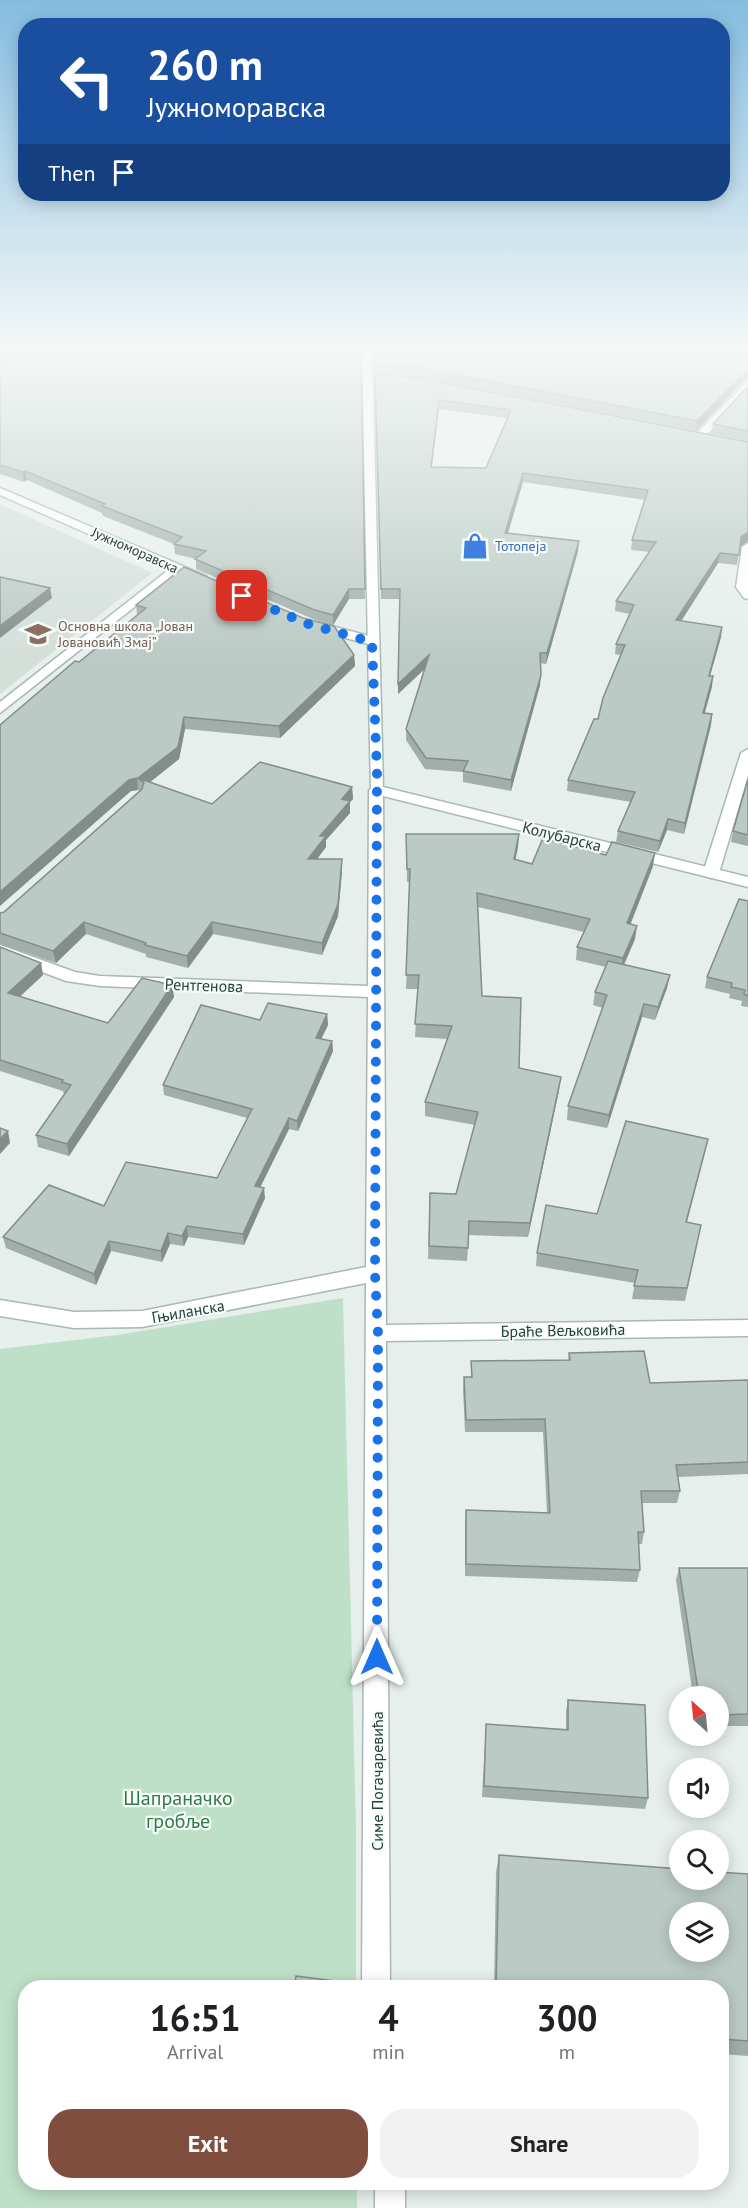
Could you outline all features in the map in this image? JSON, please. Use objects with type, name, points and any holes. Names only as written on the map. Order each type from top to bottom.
[{"type":"street","name":"Симе Погачаревића","points":[[367,454],[376,790],[378,992],[375,1274],[378,1333],[376,1980]]},
{"type":"street","name":"Јужноморавска","points":[[0,491],[209,582]]},
{"type":"street","points":[[748,547],[742,587],[748,596]]},
{"type":"street","points":[[0,709],[176,568]]},
{"type":"street","points":[[308,624],[372,642]]},
{"type":"street","points":[[711,873],[748,753]]},
{"type":"street","name":"Колубарска","points":[[376,790],[748,882]]},
{"type":"street","name":"Рентгенова","points":[[0,950],[72,977],[100,981],[378,992]]},
{"type":"street","name":"Гњиланска","points":[[0,1308],[74,1320],[142,1319],[375,1274]]},
{"type":"street","name":"Браће Вељковића","points":[[378,1333],[748,1328]]},
{"type":"street","points":[[390,2190],[390,2208]]},
{"type":"shaded area","name":"Основна школа „Јован Јовановић Змај”","points":[[0,504],[152,573],[0,694]]},
{"type":"green space","name":"Шапраначко гробље","points":[[343,1298],[356,1828],[356,1980],[18,1980],[18,2190],[357,2190],[357,2208],[0,2208],[0,1349],[117,1335]]},
{"type":"building","points":[[0,454],[363,454],[365,589],[349,589],[333,615],[312,609],[195,559],[206,551],[174,544],[182,537],[102,506],[105,504],[25,471],[0,465]]},
{"type":"building","points":[[377,454],[433,454],[431,467],[486,468],[492,454],[748,454],[748,532],[741,537],[739,555],[720,553],[676,620],[722,627],[709,676],[713,676],[703,713],[712,714],[685,823],[668,819],[660,841],[618,831],[635,792],[568,780],[594,719],[598,719],[603,698],[625,645],[616,644],[634,605],[616,601],[656,542],[632,540],[648,490],[523,473],[505,533],[579,541],[547,653],[540,653],[541,675],[511,780],[463,771],[468,761],[426,758],[406,729],[429,655],[398,684],[400,589],[381,589]]},
{"type":"building","points":[[184,567],[303,618],[334,626],[354,655],[279,726],[184,717],[178,747],[138,778],[212,804],[260,762],[352,787],[342,799],[350,801],[320,836],[326,836],[308,859],[342,859],[338,904],[322,943],[212,922],[187,956],[145,945],[146,943],[84,922],[53,951],[0,933],[0,913],[4,912],[142,789],[144,782],[137,778],[129,780],[0,892],[0,725],[75,661],[79,662],[146,608],[136,605]]},
{"type":"building","points":[[0,577],[50,588],[0,626]]},
{"type":"building","points":[[748,779],[748,835],[733,831]]},
{"type":"building","points":[[406,834],[519,834],[514,859],[532,864],[543,838],[606,855],[612,842],[655,853],[627,923],[637,926],[623,958],[577,947],[590,919],[477,893],[482,996],[521,998],[519,1068],[561,1077],[530,1223],[469,1221],[468,1248],[429,1246],[430,1193],[456,1194],[478,1112],[425,1102],[452,1026],[415,1024],[419,975],[406,975],[410,869],[407,869]]},
{"type":"building","points":[[739,899],[748,901],[748,996],[744,994],[745,990],[731,987],[732,983],[707,977]]},
{"type":"building","points":[[0,947],[41,963],[8,993],[108,1023],[142,978],[172,985],[67,1144],[36,1135],[71,1085],[62,1082],[63,1080],[0,1060]]},
{"type":"building","points":[[608,961],[670,975],[658,1007],[644,1004],[609,1115],[568,1106],[607,995],[595,992]]},
{"type":"building","points":[[268,1003],[327,1014],[316,1038],[332,1041],[297,1121],[289,1118],[255,1186],[264,1188],[243,1234],[187,1226],[182,1236],[168,1233],[161,1251],[109,1241],[94,1274],[3,1237],[49,1185],[104,1206],[126,1162],[217,1178],[252,1109],[163,1085],[201,1005],[260,1020]]},
{"type":"building","points":[[626,1121],[708,1139],[686,1222],[701,1225],[687,1288],[634,1286],[638,1270],[537,1253],[546,1205],[597,1214]]},
{"type":"building","points":[[0,1128],[8,1131],[0,1139]]},
{"type":"building","points":[[644,1351],[650,1383],[748,1380],[748,1462],[676,1465],[680,1491],[641,1491],[644,1532],[638,1532],[640,1570],[466,1564],[466,1510],[550,1513],[545,1419],[466,1420],[464,1377],[472,1377],[471,1361],[570,1360],[569,1353]]},
{"type":"building","points":[[679,1568],[748,1568],[748,1714],[729,1715],[729,1686],[697,1686]]},
{"type":"building","points":[[568,1700],[645,1705],[648,1798],[484,1786],[486,1724],[568,1730]]},
{"type":"building","points":[[499,1855],[669,1868],[669,1890],[729,1890],[729,1873],[748,1874],[748,2041],[729,2040],[729,1980],[496,1980]]},
{"type":"building","points":[[296,1976],[326,1980],[295,1980]]},
{"type":"place","name":"Тотопеја","points":[[475,546]]},
{"type":"place","name":"Основна школа „Јован Јовановић Змај”","points":[[38,634]]},
{"type":"route","points":[[242,596],[333,633],[372,642],[377,772],[378,992],[375,1274],[378,1333],[377,1657]]}]
